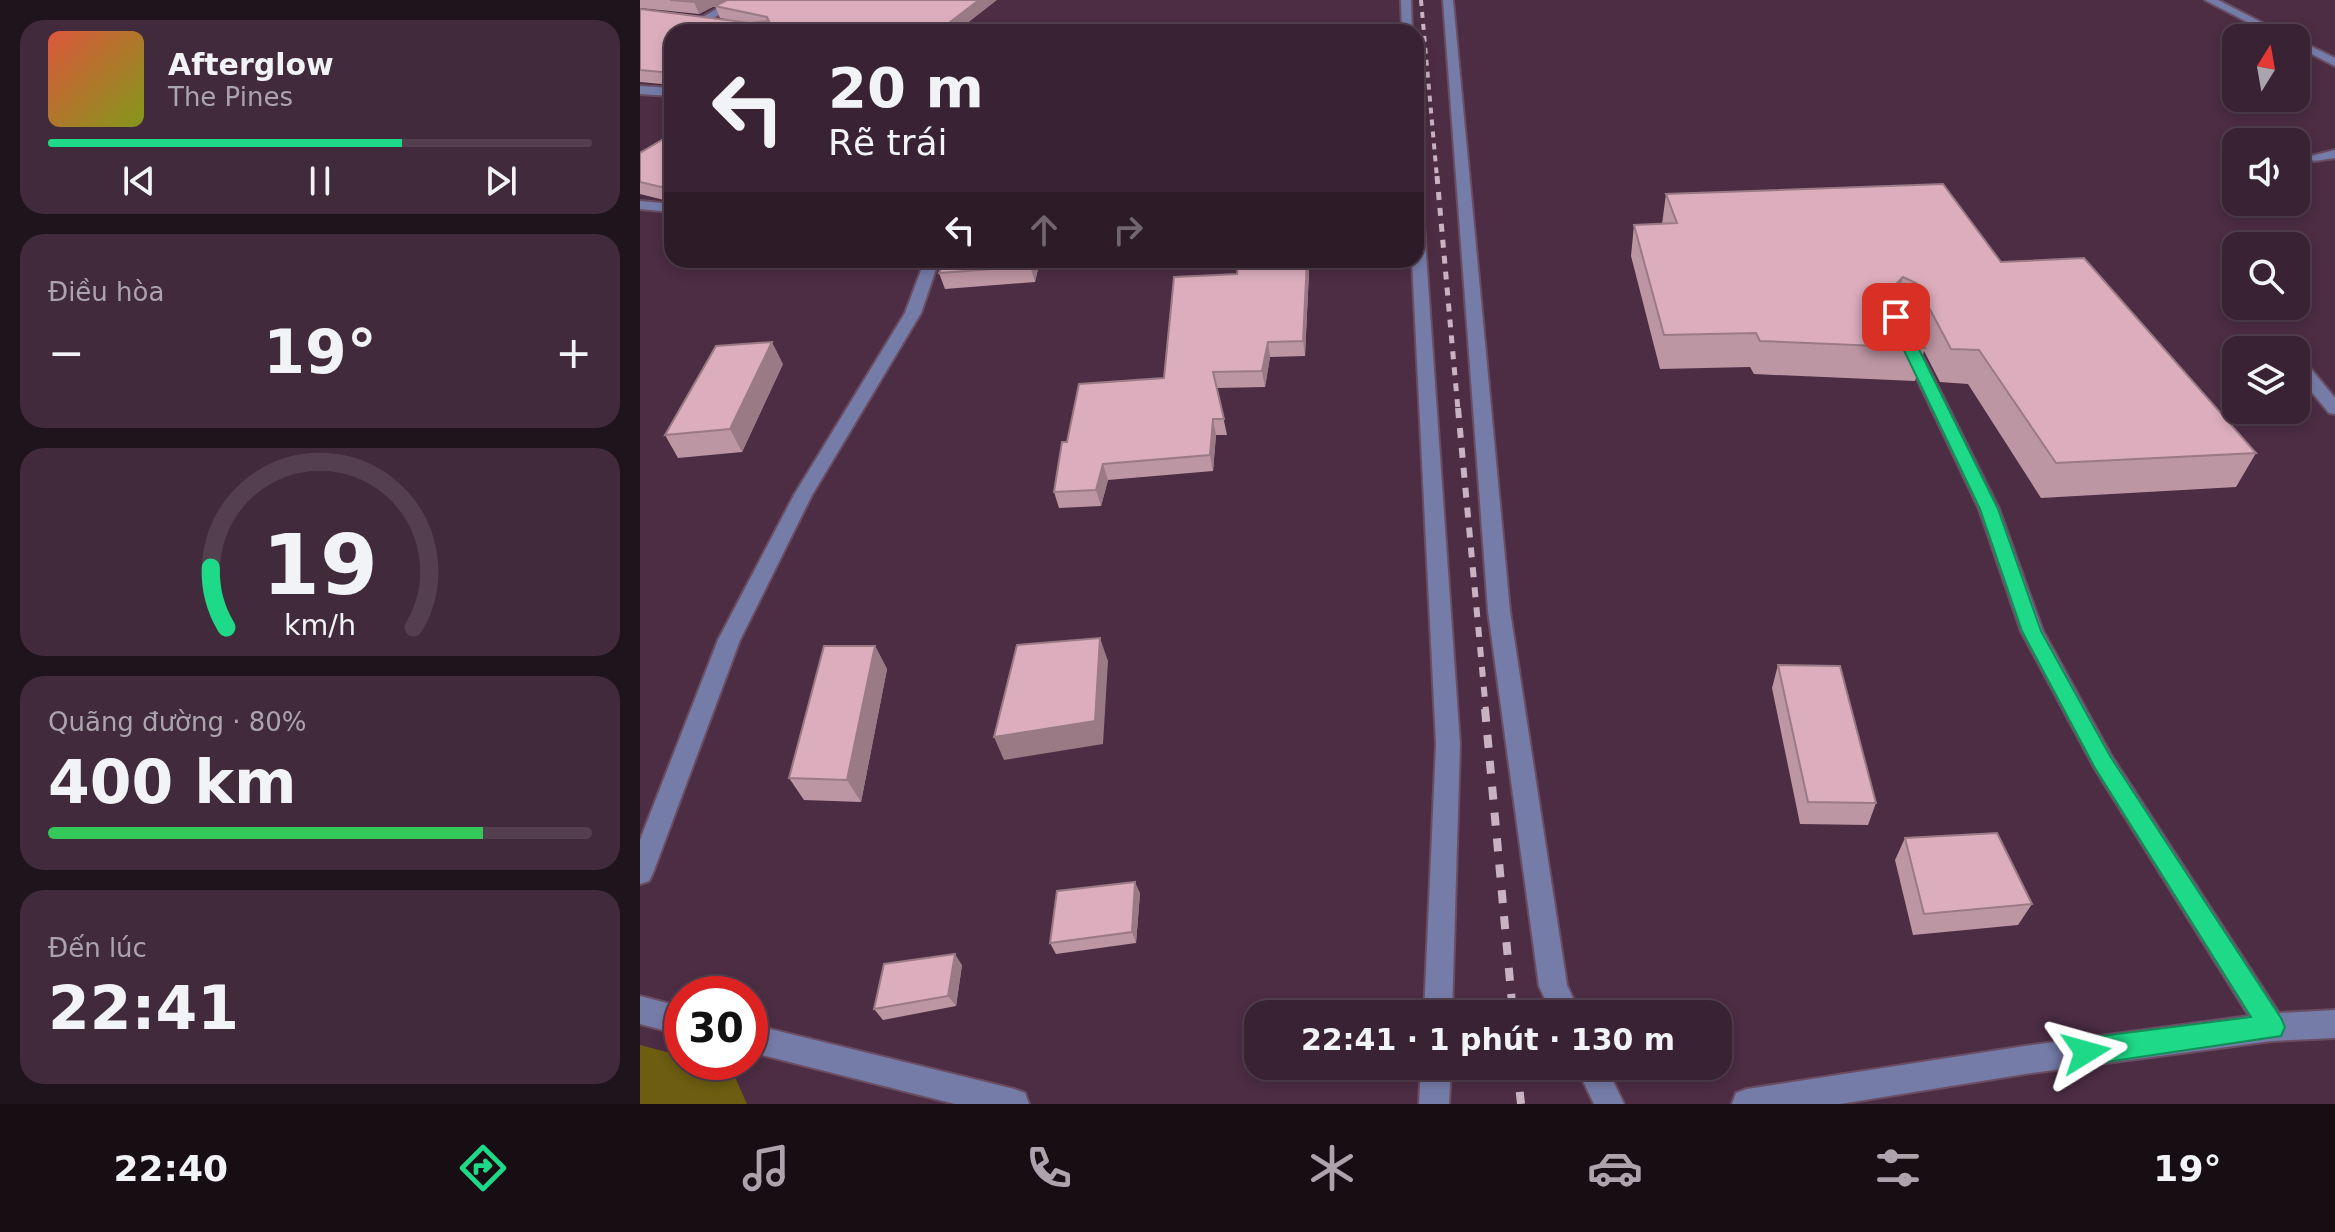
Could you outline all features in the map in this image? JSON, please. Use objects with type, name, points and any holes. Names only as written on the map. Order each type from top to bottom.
[{"type":"street","points":[[702,20],[741,0]]},
{"type":"street","points":[[1406,0],[1407,24]]},
{"type":"street","points":[[1448,0],[1499,611],[1553,986],[1560,1000]]},
{"type":"street","points":[[2210,0],[2259,24]]},
{"type":"street","points":[[689,19],[722,24]]},
{"type":"street","points":[[2310,50],[2335,63]]},
{"type":"street","points":[[640,90],[664,92]]},
{"type":"street","points":[[2314,157],[2335,154]]},
{"type":"street","points":[[640,205],[664,207]]},
{"type":"street","points":[[640,873],[729,640],[803,495],[913,313],[929,268]]},
{"type":"street","points":[[1419,268],[1448,744],[1439,1000]]},
{"type":"street","points":[[1896,317],[1989,509],[2032,631],[2103,762],[2272,1027]]},
{"type":"street","points":[[2310,379],[2335,409]]},
{"type":"street","points":[[640,1010],[664,1016]]},
{"type":"street","points":[[1747,1104],[2025,1060],[2272,1027],[2335,1024]]},
{"type":"street","points":[[768,1042],[1014,1104]]},
{"type":"street","points":[[1434,1104],[1435,1080]]},
{"type":"street","points":[[1598,1080],[1609,1104]]},
{"type":"building","points":[[727,0],[979,0],[948,24],[664,24],[664,72],[640,70],[640,9],[750,23],[769,21],[767,17],[715,6]]},
{"type":"building","points":[[664,139],[664,186],[640,182],[640,153]]},
{"type":"building","points":[[1943,184],[2001,262],[2084,258],[2222,414],[2222,424],[2230,424],[2256,453],[2056,463],[1979,350],[1951,349],[1916,283],[1903,277],[1894,286],[1925,348],[1760,341],[1756,333],[1664,335],[1634,225],[1677,223],[1666,194]]},
{"type":"building","points":[[941,268],[1004,268],[939,273]]},
{"type":"building","points":[[1238,268],[1307,268],[1303,341],[1268,342],[1262,371],[1213,372],[1224,419],[1213,419],[1210,455],[1103,464],[1096,490],[1054,492],[1062,442],[1067,442],[1079,384],[1164,378],[1174,277],[1237,274]]},
{"type":"building","points":[[772,342],[730,429],[665,435],[716,346]]},
{"type":"building","points":[[1100,638],[1095,721],[994,737],[1017,645]]},
{"type":"building","points":[[824,646],[875,646],[847,780],[789,778]]},
{"type":"building","points":[[1778,665],[1840,666],[1876,803],[1808,802]]},
{"type":"building","points":[[1997,833],[2032,904],[1924,914],[1905,838]]},
{"type":"building","points":[[1135,882],[1132,932],[1050,943],[1057,891]]},
{"type":"building","points":[[955,954],[948,996],[874,1009],[884,964]]},
{"type":"waterway","points":[[640,1086],[705,1104]]},
{"type":"railway","points":[[1421,0],[1423,24]]},
{"type":"railway","points":[[1424,33],[1437,178]]},
{"type":"railway","points":[[1437,176],[1458,410]]},
{"type":"railway","points":[[1458,408],[1486,711]]},
{"type":"railway","points":[[1485,709],[1512,1000]]},
{"type":"railway","points":[[1518,1080],[1521,1104]]},
{"type":"route","points":[[1896,317],[1989,509],[2032,631],[2103,762],[2272,1027],[2086,1052]]}]
